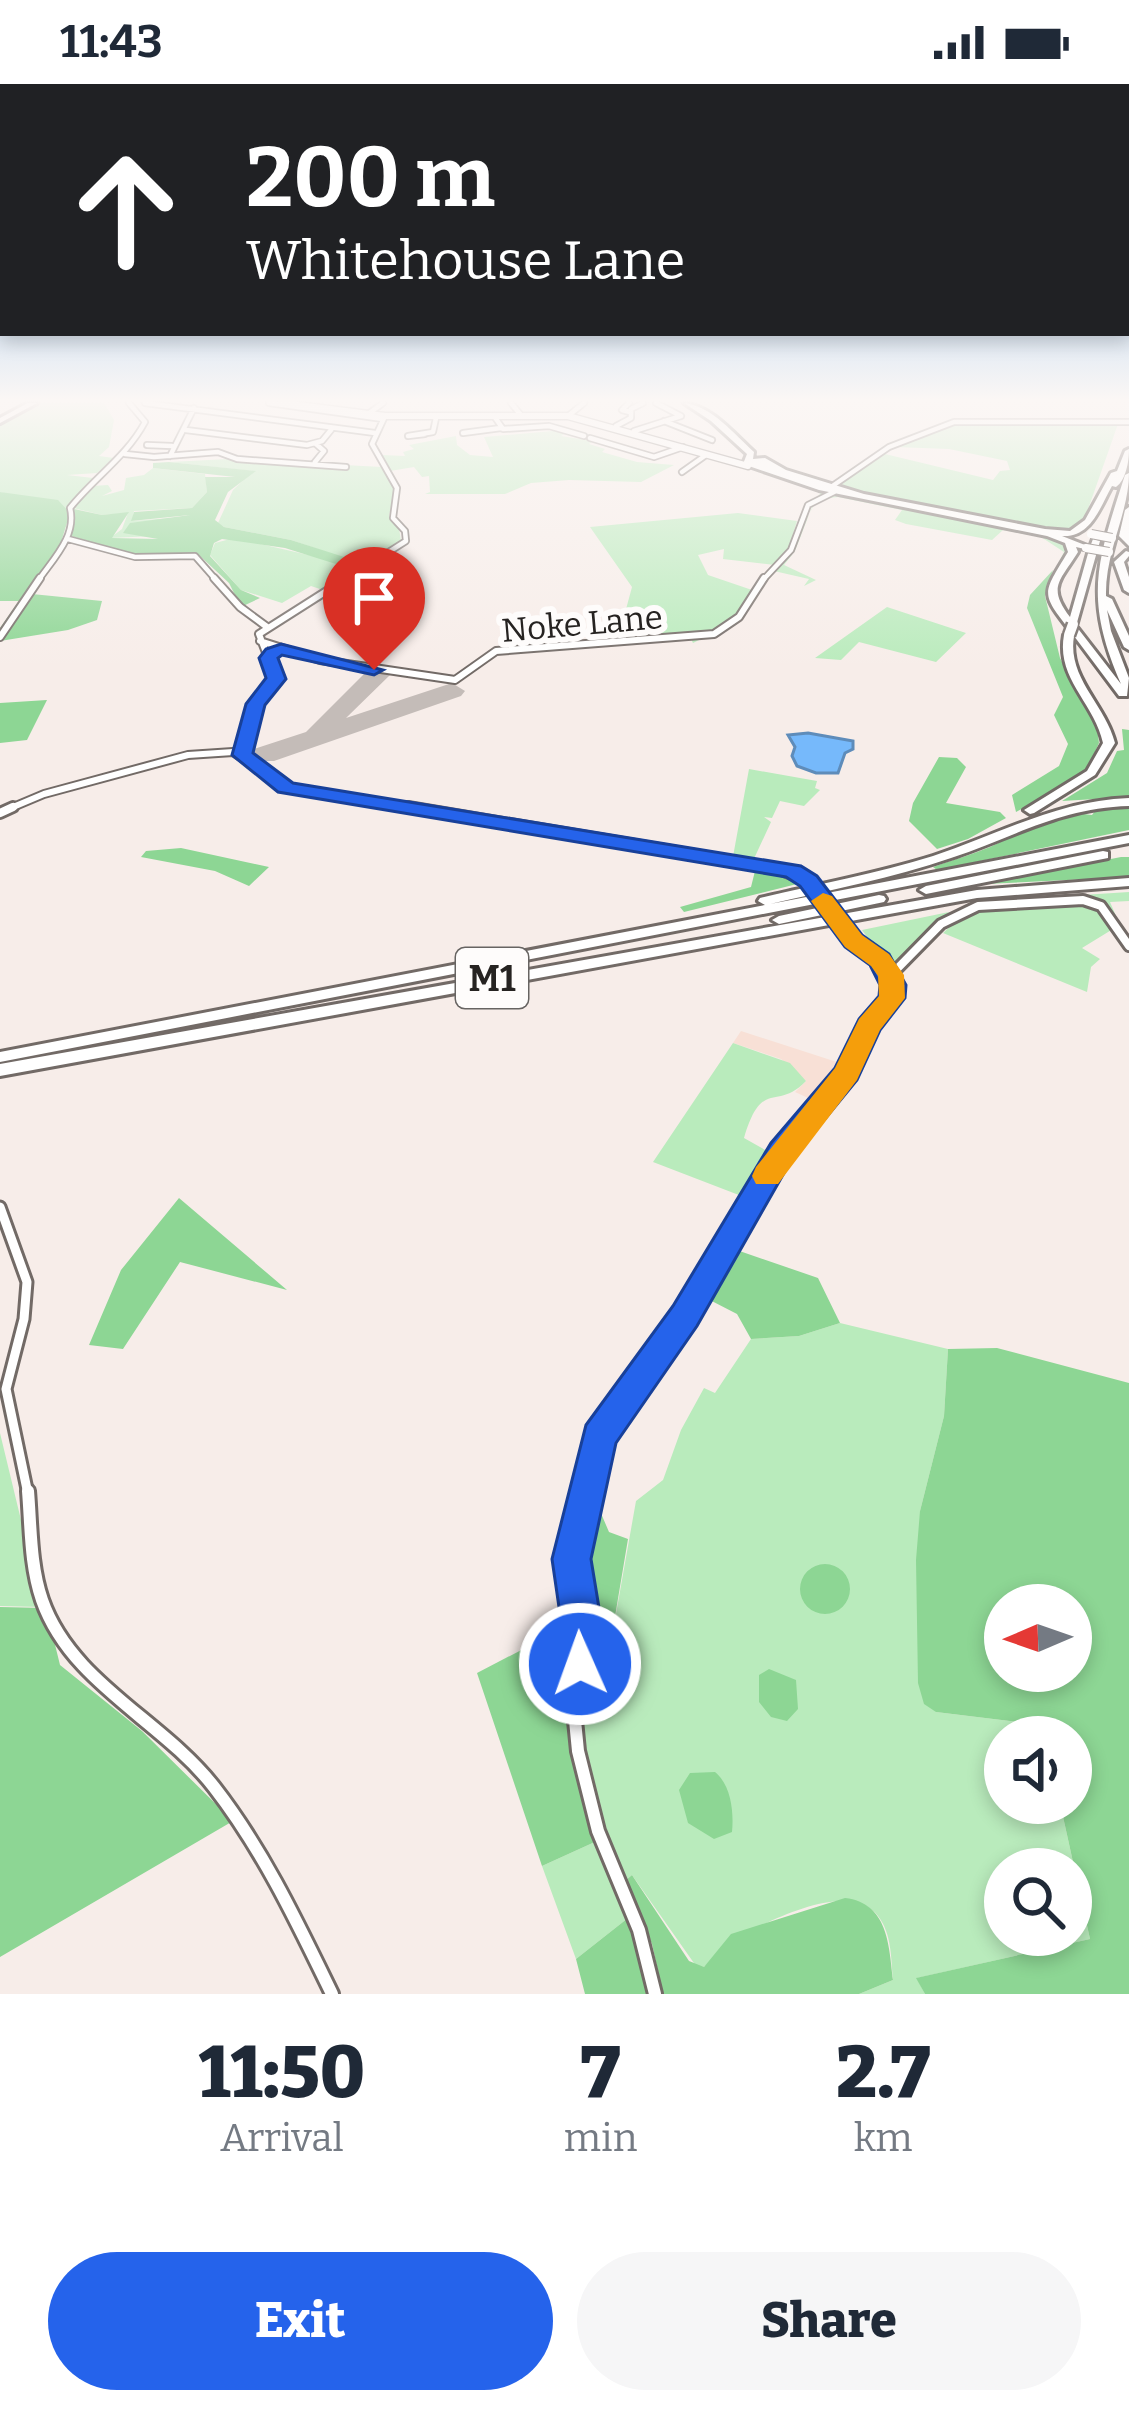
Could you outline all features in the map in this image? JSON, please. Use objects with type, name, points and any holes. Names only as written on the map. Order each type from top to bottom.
[{"type":"highway","points":[[845,492],[1070,537],[1112,538],[1128,550]]},
{"type":"highway","points":[[1070,537],[1088,522],[1105,492]]},
{"type":"highway","points":[[954,853],[1091,773],[1105,757],[1108,733],[1071,672],[1065,652],[1089,551],[1112,492]]},
{"type":"highway","points":[[1123,492],[1103,549],[1100,579],[1106,634],[1127,697]]},
{"type":"highway","points":[[1128,550],[1123,535],[1129,510]]},
{"type":"highway","points":[[1070,537],[1089,551],[1128,550]]},
{"type":"highway","points":[[1070,537],[1073,551],[1052,587],[1053,602],[1127,697]]},
{"type":"highway","points":[[1128,550],[1118,560],[1129,590]]},
{"type":"highway","points":[[1089,551],[1097,631],[1127,697]]},
{"type":"highway","points":[[1100,579],[1129,647]]},
{"type":"highway","points":[[523,958],[954,853],[1054,810],[1090,802],[1129,802]]},
{"type":"highway","name":"M1","points":[[0,1057],[1129,839]]},
{"type":"highway","name":"M1","points":[[0,1070],[1129,850]]},
{"type":"highway","points":[[111,1051],[467,990],[715,939],[1007,891],[1129,885]]},
{"type":"street","points":[[0,637],[67,538],[73,520],[70,508],[83,492]]},
{"type":"street","points":[[240,752],[256,704],[276,679],[259,634],[406,541],[404,529],[392,517],[397,492]]},
{"type":"street","name":"Noke Lane","points":[[260,641],[374,670],[455,680],[496,651],[719,632],[739,622],[762,580],[791,550],[804,512],[826,492]]},
{"type":"street","points":[[67,538],[135,557],[195,556],[240,607],[267,627]]},
{"type":"street","points":[[268,658],[281,650]]},
{"type":"street","points":[[0,813],[44,794],[145,770],[176,757],[240,752],[286,788],[779,868],[809,881],[847,933],[891,975],[892,998],[868,1026],[847,1073],[782,1151],[685,1316],[599,1437],[571,1559],[581,1642],[573,1717],[598,1831],[639,1930],[655,1994]]},
{"type":"street","points":[[891,975],[941,924],[978,906],[1083,900],[1101,907],[1129,946]]},
{"type":"street","points":[[0,1207],[7,1234],[23,1255],[28,1280],[27,1306],[6,1380],[6,1402],[25,1464],[43,1604],[77,1663],[188,1754],[244,1822],[332,1994]]},
{"type":"shaded area","points":[[741,1031],[846,1065],[817,1102],[795,1092],[806,1081],[781,1059],[733,1043]]},
{"type":"green space","points":[[0,492],[83,492],[69,511]]},
{"type":"green space","points":[[0,492],[58,500],[70,513],[59,549],[32,594],[102,601],[97,620],[68,630],[0,641],[0,628],[19,601],[0,601]]},
{"type":"green space","points":[[87,492],[110,492],[102,496],[207,492],[192,508],[134,511],[132,521],[184,517],[131,523],[178,535],[110,538],[122,529],[128,513],[102,515],[73,508]]},
{"type":"green space","points":[[207,492],[228,492],[215,520],[224,527],[291,540],[366,564],[355,570],[285,548],[222,539],[214,543],[210,556],[241,590],[260,598],[241,607],[229,583],[200,556],[141,557],[71,536],[74,509],[102,515],[129,512],[112,538],[158,539],[123,533],[130,523],[190,515],[131,521],[134,512],[192,508]]},
{"type":"green space","points":[[216,492],[210,501],[186,517]]},
{"type":"green space","points":[[232,492],[394,492],[389,516],[399,528],[401,541],[365,565],[291,540],[218,523]]},
{"type":"green space","points":[[430,492],[509,492],[505,494],[425,494]]},
{"type":"green space","points":[[821,492],[833,492],[1049,536],[1063,541],[1069,552],[1050,581],[1064,552],[1041,537],[1003,530],[992,540],[895,520],[902,510],[838,497],[813,506]]},
{"type":"green space","points":[[857,492],[1094,492],[1086,515],[1072,529],[1052,530]]},
{"type":"green space","points":[[738,513],[797,521],[788,551],[775,565],[723,559],[724,549],[698,555],[708,575],[752,590],[737,621],[693,643],[691,639],[608,640],[612,627],[622,624],[632,587],[590,527]]},
{"type":"green space","points":[[810,513],[784,565],[816,580],[804,586],[809,579],[774,571]]},
{"type":"green space","points":[[234,538],[361,567],[323,590],[311,586],[282,603],[241,590],[210,555],[215,543]]},
{"type":"green space","points":[[1053,570],[1045,596],[1060,658],[1097,727],[1099,743],[1075,780],[1016,812],[1012,795],[1059,766],[1068,744],[1054,715],[1063,697],[1027,608],[1030,595]]},
{"type":"green space","points":[[887,607],[966,633],[936,662],[859,642],[841,660],[815,658]]},
{"type":"green space","points":[[47,700],[27,740],[0,743],[0,703]]},
{"type":"green space","points":[[1122,729],[1129,730],[1129,797],[1062,801],[1107,773],[1117,751],[1124,750]]},
{"type":"green space","points":[[939,757],[957,758],[966,767],[946,803],[1000,812],[1006,818],[937,849],[909,821],[913,803]]},
{"type":"green space","points":[[749,769],[817,781],[815,788],[820,790],[804,806],[780,801],[772,818],[764,817],[771,822],[752,863],[732,862]]},
{"type":"green space","points":[[1129,806],[1129,830],[937,870],[933,867],[990,847],[1050,817],[1092,815],[1098,807]]},
{"type":"green space","points":[[181,848],[269,867],[249,886],[215,871],[141,857],[146,851]]},
{"type":"green space","points":[[1129,857],[1129,877],[985,884]]},
{"type":"green space","points":[[755,871],[805,882],[684,912],[680,907],[751,887]]},
{"type":"green space","points":[[1129,892],[1129,901],[1110,902],[1122,930],[1113,929],[1082,948],[1100,959],[1091,967],[1087,992],[943,933],[956,921],[976,914],[971,902]]},
{"type":"green space","points":[[949,912],[896,965],[885,961],[862,930]]},
{"type":"green space","points":[[733,1043],[790,1063],[806,1081],[764,1101],[751,1119],[744,1138],[774,1155],[744,1197],[653,1162]]},
{"type":"green space","points":[[179,1198],[287,1290],[180,1262],[123,1349],[89,1345],[121,1270]]},
{"type":"green space","points":[[728,1247],[818,1278],[840,1323],[799,1336],[751,1339],[737,1314],[702,1296]]},
{"type":"green space","points":[[840,1323],[948,1349],[944,1416],[920,1511],[936,1712],[984,1718],[984,1824],[1065,1824],[1070,1848],[984,1848],[984,1956],[1015,1956],[917,1978],[925,1994],[859,1994],[893,1980],[890,1947],[878,1916],[864,1905],[846,1901],[779,1917],[723,1947],[704,1967],[696,1966],[632,1875],[625,1881],[588,1782],[579,1730],[582,1678],[603,1687],[636,1501],[663,1480],[681,1430],[704,1388],[715,1393],[751,1339],[799,1336]]},
{"type":"green space","points":[[997,1348],[1129,1383],[1129,1994],[925,1994],[916,1978],[1014,1956],[1092,1956],[1092,1848],[1070,1848],[1065,1824],[1092,1824],[1092,1716],[984,1718],[936,1712],[924,1704],[918,1683],[920,1511],[944,1416],[948,1349]]},
{"type":"green space","points":[[0,1433],[42,1607],[0,1606]]},
{"type":"green space","points":[[587,1498],[597,1504],[609,1532],[628,1539],[603,1688],[582,1678],[587,1628],[577,1561]]},
{"type":"green space","points":[[815,1565],[835,1565],[849,1579],[849,1599],[835,1613],[815,1613],[801,1599],[801,1579]]},
{"type":"green space","points":[[573,1598],[574,1754],[597,1841],[542,1866],[477,1673],[552,1634]]},
{"type":"green space","points":[[0,1607],[46,1608],[60,1665],[142,1731],[233,1821],[0,1957]]},
{"type":"green space","points":[[769,1669],[796,1680],[798,1709],[787,1721],[771,1717],[759,1702],[759,1675]]},
{"type":"green space","points":[[715,1772],[728,1791],[732,1832],[714,1839],[688,1823],[679,1790],[690,1773]]},
{"type":"green space","points":[[597,1841],[628,1918],[576,1959],[542,1866]]},
{"type":"green space","points":[[632,1875],[689,1961],[704,1967],[731,1934],[845,1898],[859,1902],[870,1908],[884,1928],[893,1980],[859,1994],[663,1994],[652,1944],[625,1881]]},
{"type":"green space","points":[[628,1918],[648,1994],[585,1994],[576,1959]]},
{"type":"water","points":[[808,733],[853,741],[838,773],[816,773],[797,766],[788,735]]},
{"type":"runway","points":[[318,730],[377,675]]},
{"type":"runway","points":[[264,755],[452,691]]},
{"type":"slow traffic","points":[[767,1176],[816,1107],[847,1073],[868,1026],[892,998],[891,975],[880,960],[854,941],[823,901]]},
{"type":"route","points":[[374,670],[273,652],[268,658],[274,687],[256,704],[242,755],[286,788],[435,814],[474,815],[670,854],[792,871],[809,881],[854,941],[880,960],[891,975],[892,998],[868,1026],[847,1073],[782,1151],[685,1316],[599,1437],[571,1559],[580,1614],[580,1664]]}]
